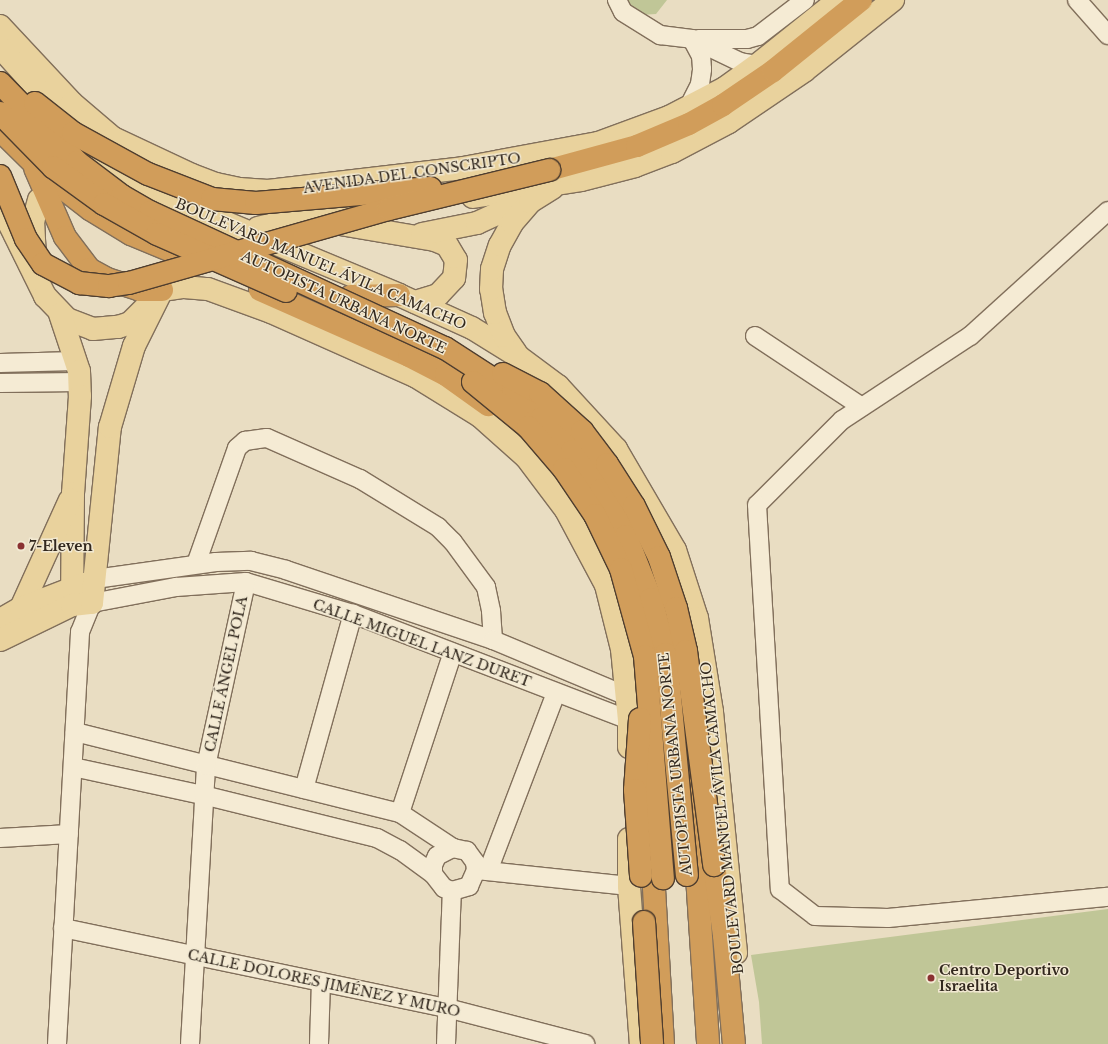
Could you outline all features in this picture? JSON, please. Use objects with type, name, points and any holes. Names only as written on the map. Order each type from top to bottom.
[{"type":"highway","points":[[0,176],[26,239],[43,264],[67,278],[92,286],[129,283],[325,227],[609,155],[637,146],[689,124],[723,106],[773,71],[861,0]]},
{"type":"highway","points":[[0,73],[51,118],[73,133],[148,174],[212,199],[256,203],[417,189],[488,179],[611,150],[692,118],[716,104],[737,80]]},
{"type":"highway","name":"BOULEVARD MANUEL ÁVILA CAMACHO","points":[[0,84],[66,152],[112,184],[168,213],[438,334],[493,366],[544,409],[589,457],[613,491],[640,541],[668,624],[681,687],[688,740],[701,912],[708,1044]]},
{"type":"highway","name":"AUTOPISTA URBANA NORTE","points":[[0,84],[77,162],[122,196],[182,226],[422,335],[470,363],[513,392],[542,418],[572,451],[601,490],[626,536],[651,599],[666,654],[674,727],[690,920],[696,1044]]},
{"type":"highway","name":"AUTOPISTA URBANA NORTE","points":[[0,113],[53,167],[131,221],[426,354],[481,387],[528,427],[579,490],[610,543],[631,598],[645,656],[673,1044]]},
{"type":"highway","points":[[0,130],[32,162],[90,209],[132,234],[371,338],[446,375],[512,425],[555,472],[580,509],[611,572],[634,654],[639,689],[658,944],[663,1044]]},
{"type":"highway","points":[[32,162],[65,237],[89,269],[107,279],[135,289],[168,282]]},
{"type":"highway","points":[[351,296],[407,298]]},
{"type":"highway","points":[[470,363],[527,385],[540,393],[569,418],[607,464],[647,532],[669,584],[683,639],[698,729],[716,889],[724,934],[733,1043]]},
{"type":"highway","points":[[648,686],[640,718],[635,790],[652,1044]]},
{"type":"highway","points":[[648,1044],[658,944]]},
{"type":"main road","name":"AVENIDA DEL CONSCRIPTO","points":[[0,26],[94,124],[125,149],[216,184],[239,189],[268,191],[465,168],[583,146],[641,128],[687,110],[737,80],[838,0]]},
{"type":"main road","name":"AVENIDA DEL CONSCRIPTO","points":[[258,228],[302,217],[549,189],[648,161],[729,122],[804,72],[893,0]]},
{"type":"main road","name":"BOULEVARD MANUEL ÁVILA CAMACHO","points":[[0,47],[92,150],[115,170],[164,197],[407,298],[472,328],[519,357],[558,386],[616,449],[675,550],[688,586],[704,647],[712,712],[733,1043]]},
{"type":"main road","points":[[583,146],[611,150]]},
{"type":"main road","points":[[405,235],[446,231],[477,223],[549,189]]},
{"type":"main road","points":[[519,357],[504,336],[495,313],[491,289],[492,269],[500,245],[512,223],[549,189]]},
{"type":"main road","points":[[35,277],[33,232],[39,200]]},
{"type":"main road","points":[[0,205],[45,296],[60,314],[76,323],[94,329],[118,327],[130,323],[141,313],[168,282]]},
{"type":"main road","points":[[302,217],[442,242],[451,250],[456,260],[454,278],[444,290],[430,298],[407,298]]},
{"type":"main road","points":[[0,640],[79,599],[95,580],[101,502],[110,427],[134,346],[168,282]]},
{"type":"main road","points":[[168,282],[184,287],[208,288],[271,312],[415,376],[480,416],[526,457],[566,510],[606,585],[622,649],[630,720],[630,886],[641,1044]]},
{"type":"main road","points":[[60,314],[76,361],[79,382],[80,412],[73,493],[79,599]]},
{"type":"main road","points":[[22,608],[73,493]]},
{"type":"main road","points":[[0,620],[22,608],[79,599]]},
{"type":"street","points":[[617,0],[623,12],[660,35],[692,39],[747,39],[758,36],[804,0]]},
{"type":"street","points":[[1077,0],[1108,35]]},
{"type":"street","points":[[692,39],[740,62],[757,65]]},
{"type":"street","points":[[687,110],[700,84],[702,69],[702,56],[692,39]]},
{"type":"street","points":[[1108,211],[970,336],[842,420],[757,505],[780,889],[815,916],[888,918],[1108,897]]},
{"type":"street","points":[[755,336],[862,407]]},
{"type":"street","points":[[0,363],[76,361]]},
{"type":"street","points":[[0,383],[79,382]]},
{"type":"street","points":[[196,564],[238,448],[245,441],[267,438],[360,479],[438,526],[453,542],[486,587],[491,611],[493,640]]},
{"type":"street","name":"CALLE MIGUEL LANZ DURET","points":[[95,580],[196,564],[251,562],[286,570],[493,640],[627,696]]},
{"type":"street","name":"CALLE MIGUEL LANZ DURET","points":[[79,599],[176,587],[246,582],[353,614],[556,693],[630,720]]},
{"type":"street","name":"CALLE ÁNGEL POLA","points":[[190,1044],[203,795],[206,766],[246,582]]},
{"type":"street","points":[[57,1044],[80,632],[79,599]]},
{"type":"street","points":[[304,789],[353,614]]},
{"type":"street","points":[[400,813],[453,652]]},
{"type":"street","points":[[72,767],[203,795],[377,838],[400,850],[433,874],[444,888],[452,891],[469,886],[482,871],[556,693]]},
{"type":"street","points":[[75,732],[206,766],[400,813],[453,848]]},
{"type":"street","points":[[0,838],[69,834]]},
{"type":"street","points":[[433,874],[433,865],[437,856],[453,848],[460,848],[472,856],[482,871]]},
{"type":"street","points":[[482,871],[630,886]]},
{"type":"street","points":[[446,1044],[452,891]]},
{"type":"street","name":"CALLE DOLORES JIMÉNEZ Y MURO","points":[[63,928],[447,1008],[585,1044]]},
{"type":"street","points":[[319,1044],[321,982]]},
{"type":"green space","points":[[625,0],[667,0],[656,14],[640,15],[626,5]]},
{"type":"green space","name":"Centro Deportivo Israelita","points":[[1108,909],[1108,1044],[762,1044],[759,1002],[751,955]]},
{"type":"place","name":"7-Eleven","points":[[21,546]]},
{"type":"place","name":"Centro Deportivo Israelita","points":[[931,978]]}]
